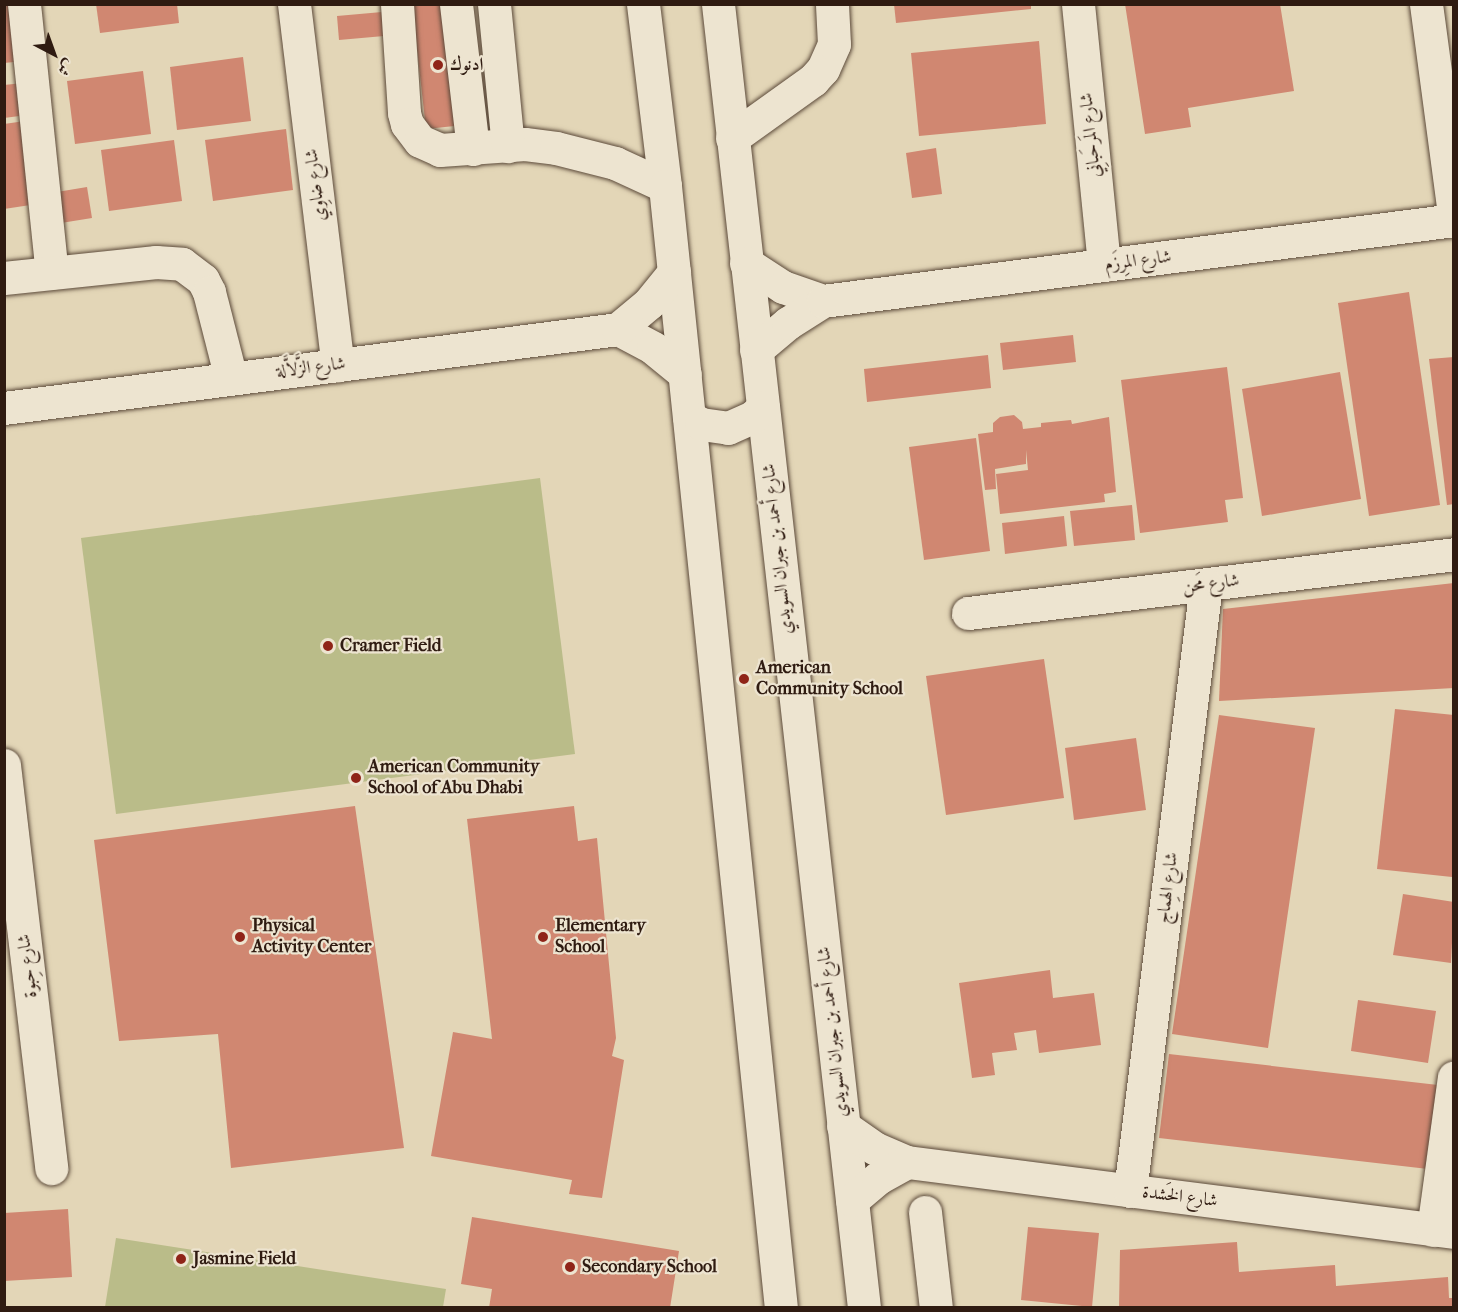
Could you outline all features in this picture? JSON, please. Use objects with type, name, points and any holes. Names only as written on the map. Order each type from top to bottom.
[{"type":"street","points":[[24,4],[52,273]]},
{"type":"street","name":"شارع ضاوِي","points":[[294,4],[338,365]]},
{"type":"street","points":[[397,4],[404,113],[407,124],[420,141],[440,150],[525,144],[586,154],[615,163],[665,186]]},
{"type":"street","points":[[456,4],[473,149]]},
{"type":"street","points":[[494,4],[508,146]]},
{"type":"street","points":[[643,4],[685,374],[781,1308]]},
{"type":"street","name":"شارع أحمد بن جبران السويدي","points":[[717,4],[864,1308]]},
{"type":"street","points":[[732,138],[813,80],[823,69],[834,44],[832,4]]},
{"type":"street","name":"شارع المَرحَبانِي","points":[[1078,4],[1104,265]]},
{"type":"street","points":[[1426,4],[1454,215]]},
{"type":"street","name":"شارع المِرزَم","points":[[756,350],[788,323],[823,301],[1454,220]]},
{"type":"street","points":[[4,278],[169,262],[194,271],[209,292],[231,378]]},
{"type":"street","name":"شارع المِرزَم","points":[[747,263],[783,287],[823,301]]},
{"type":"street","points":[[674,272],[649,303],[618,328],[653,348],[685,374]]},
{"type":"street","name":"شارع الزَّلاَّلة","points":[[4,408],[618,328]]},
{"type":"street","points":[[689,417],[707,426],[728,428],[753,417],[763,407]]},
{"type":"street","name":"شارع مَحن","points":[[968,613],[1454,554]]},
{"type":"street","name":"شارع الهِماج","points":[[1130,1191],[1206,585]]},
{"type":"street","name":"شارع حِبوة","points":[[4,765],[51,1168]]},
{"type":"street","points":[[1443,1231],[1454,1077]]},
{"type":"street","name":"شارع الخَشدة","points":[[843,1126],[874,1148],[907,1162],[1443,1231]]},
{"type":"street","points":[[852,1200],[878,1179],[907,1162]]},
{"type":"street","points":[[925,1212],[936,1308]]},
{"type":"green space","name":"Cramer Field","points":[[540,478],[575,754],[116,814],[81,538]]},
{"type":"green space","name":"Jasmine Field","points":[[116,1238],[446,1289],[443,1307],[105,1307]]},
{"type":"building","points":[[4,4],[17,4],[24,61],[4,63]]},
{"type":"building","points":[[96,4],[177,4],[179,23],[100,33]]},
{"type":"building","name":"ادنوك","points":[[412,4],[450,4],[464,125],[426,129]]},
{"type":"building","points":[[894,4],[1031,4],[1031,9],[896,23]]},
{"type":"building","points":[[1125,4],[1280,4],[1294,91],[1188,108],[1191,127],[1145,134]]},
{"type":"building","points":[[382,12],[384,36],[339,40],[337,16]]},
{"type":"building","points":[[1039,41],[1046,124],[919,136],[911,53]]},
{"type":"building","points":[[243,57],[251,121],[177,130],[170,67]]},
{"type":"building","points":[[143,71],[151,134],[75,144],[67,81]]},
{"type":"building","points":[[23,83],[27,115],[4,118],[4,85]]},
{"type":"building","points":[[25,121],[37,204],[4,209],[4,124]]},
{"type":"building","points":[[286,129],[293,190],[213,201],[205,140]]},
{"type":"building","points":[[174,140],[182,201],[109,211],[101,150]]},
{"type":"building","points":[[936,148],[942,194],[912,198],[906,153]]},
{"type":"building","points":[[87,187],[92,218],[61,223],[57,192]]},
{"type":"building","points":[[1409,292],[1440,505],[1369,516],[1338,303]]},
{"type":"building","points":[[1073,335],[1076,362],[1003,370],[1000,343]]},
{"type":"building","points":[[988,355],[991,388],[867,402],[864,369]]},
{"type":"building","points":[[1454,357],[1454,504],[1447,505],[1429,359]]},
{"type":"building","points":[[1227,367],[1243,498],[1225,500],[1228,522],[1140,533],[1121,380]]},
{"type":"building","points":[[1340,372],[1361,499],[1262,516],[1242,389]]},
{"type":"building","points":[[1014,415],[1022,422],[1023,429],[1041,427],[1041,423],[1071,420],[1072,424],[1109,417],[1116,492],[1104,494],[1105,502],[1000,514],[996,474],[1028,470],[1026,450],[1026,464],[995,469],[996,489],[985,490],[978,434],[993,432],[993,423],[1000,417]]},
{"type":"building","points":[[976,438],[990,551],[924,560],[909,447]]},
{"type":"building","points":[[1132,505],[1135,540],[1074,546],[1070,511]]},
{"type":"building","points":[[1064,516],[1067,546],[1005,554],[1002,523]]},
{"type":"building","points":[[1454,583],[1454,688],[1219,701],[1223,609]]},
{"type":"building","points":[[1044,659],[1064,798],[946,815],[926,676]]},
{"type":"building","points":[[1395,709],[1454,715],[1452,877],[1377,869]]},
{"type":"building","points":[[1219,715],[1315,728],[1268,1048],[1172,1034]]},
{"type":"building","points":[[1136,738],[1146,810],[1074,820],[1065,748]]},
{"type":"building","name":"Physical Activity Center","points":[[355,806],[404,1148],[231,1168],[218,1034],[119,1041],[94,840]]},
{"type":"building","name":"Elementary School","points":[[574,806],[578,841],[597,838],[616,1038],[612,1056],[624,1060],[602,1198],[569,1194],[572,1180],[431,1156],[453,1032],[492,1039],[467,819]]},
{"type":"building","points":[[1403,894],[1454,902],[1451,963],[1393,955]]},
{"type":"building","points":[[1050,970],[1053,998],[1094,993],[1101,1045],[1039,1053],[1036,1030],[1014,1033],[1017,1050],[992,1053],[995,1075],[972,1078],[959,983]]},
{"type":"building","points":[[1358,1000],[1436,1011],[1428,1063],[1351,1051]]},
{"type":"building","points":[[1169,1054],[1438,1085],[1428,1169],[1159,1138]]},
{"type":"building","points":[[68,1209],[72,1277],[4,1281],[4,1213]]},
{"type":"building","name":"Secondary School","points":[[472,1217],[679,1251],[670,1308],[489,1308],[492,1289],[461,1284]]},
{"type":"building","points":[[1028,1227],[1099,1233],[1092,1307],[1021,1300]]},
{"type":"building","points":[[1237,1242],[1239,1272],[1335,1265],[1336,1286],[1448,1277],[1449,1298],[1454,1298],[1454,1308],[1119,1308],[1120,1250]]},
{"type":"place","name":"ادنوك","points":[[438,65]]},
{"type":"place","name":"Cramer Field","points":[[328,646]]},
{"type":"place","name":"American Community School","points":[[744,679]]},
{"type":"place","name":"American Community School of Abu Dhabi","points":[[356,778]]},
{"type":"place","name":"Physical Activity Center","points":[[240,937]]},
{"type":"place","name":"Elementary School","points":[[543,937]]},
{"type":"place","name":"Jasmine Field","points":[[181,1259]]},
{"type":"place","name":"Secondary School","points":[[570,1267]]}]
